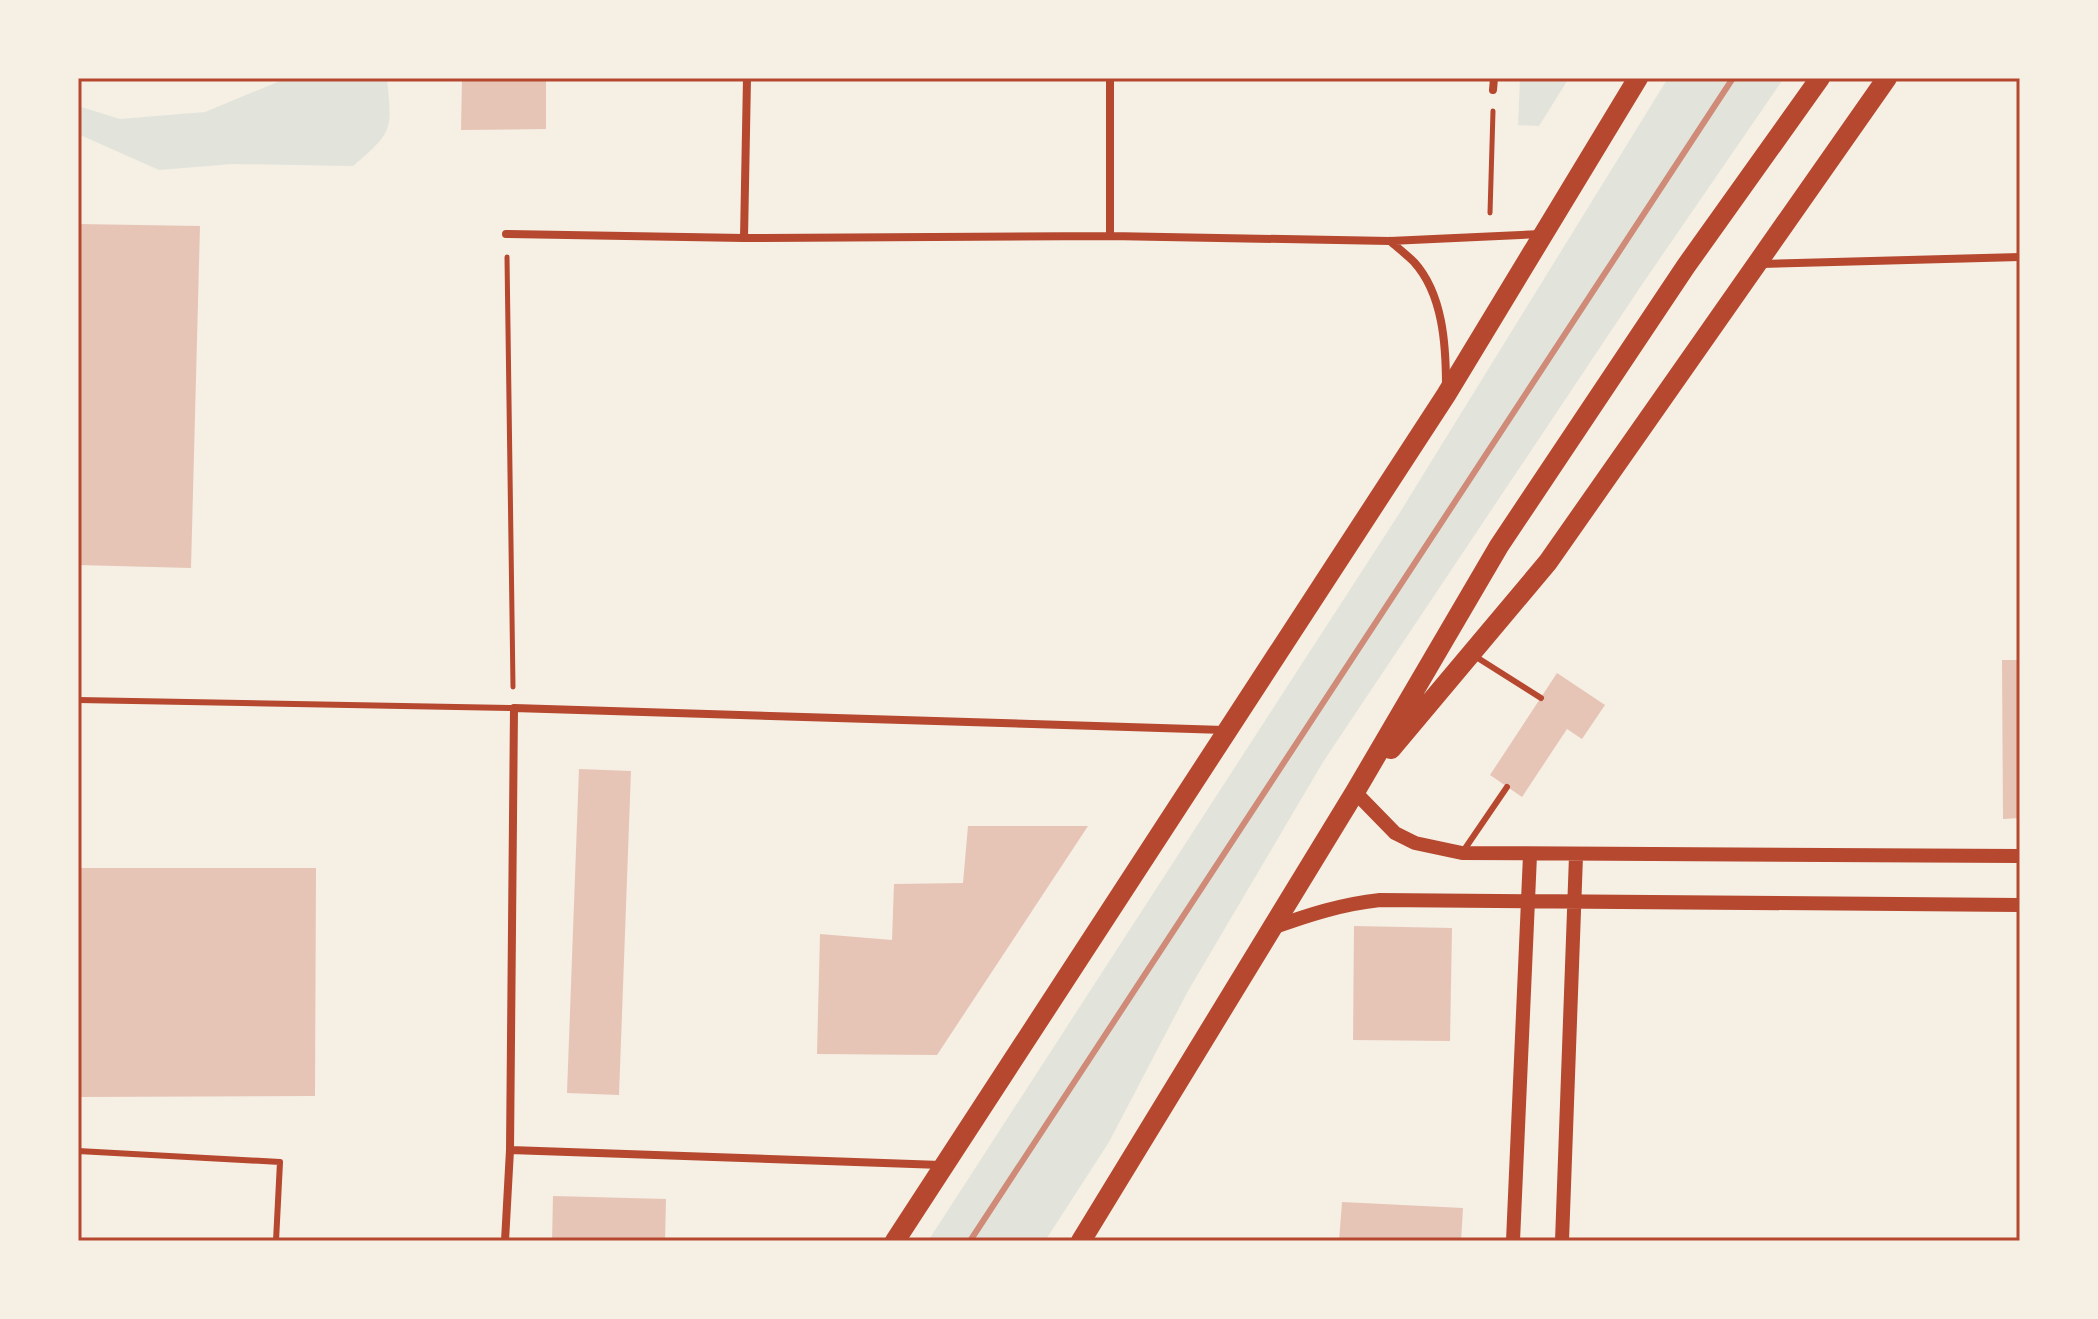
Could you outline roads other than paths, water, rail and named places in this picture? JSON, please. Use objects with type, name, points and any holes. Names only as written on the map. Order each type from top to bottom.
[{"type":"main road","points":[[895,1241],[1446,395],[1638,78]]},
{"type":"main road","points":[[1081,1241],[1355,792],[1499,546],[1686,266],[1820,78]]},
{"type":"main road","points":[[1355,792],[1548,562],[1887,78]]},
{"type":"street","points":[[744,238],[747,78]]},
{"type":"street","points":[[1110,78],[1110,236]]},
{"type":"street","points":[[1493,90],[1494,78]]},
{"type":"street","points":[[506,234],[744,238],[1110,236],[1390,241],[1542,234]]},
{"type":"street","points":[[1390,241],[1414,262],[1434,298],[1443,337],[1446,395]]},
{"type":"street","points":[[1754,264],[2020,257]]},
{"type":"street","points":[[505,1241],[510,1150],[514,708],[1227,730]]},
{"type":"street","points":[[1355,792],[1395,833],[1415,843],[1462,853],[2020,856]]},
{"type":"street","points":[[1513,1241],[1530,855]]},
{"type":"street","points":[[1562,1241],[1576,856]]},
{"type":"street","points":[[1272,928],[1320,910],[1380,900],[2020,905]]},
{"type":"street","points":[[510,1150],[945,1166]]},
{"type":"lane","points":[[1471,654],[1541,698]]},
{"type":"lane","points":[[78,700],[514,708]]},
{"type":"lane","points":[[1462,853],[1507,787]]},
{"type":"lane","points":[[78,1151],[280,1162],[276,1241]]},
{"type":"railway","points":[[970,1241],[1733,78]]}]
